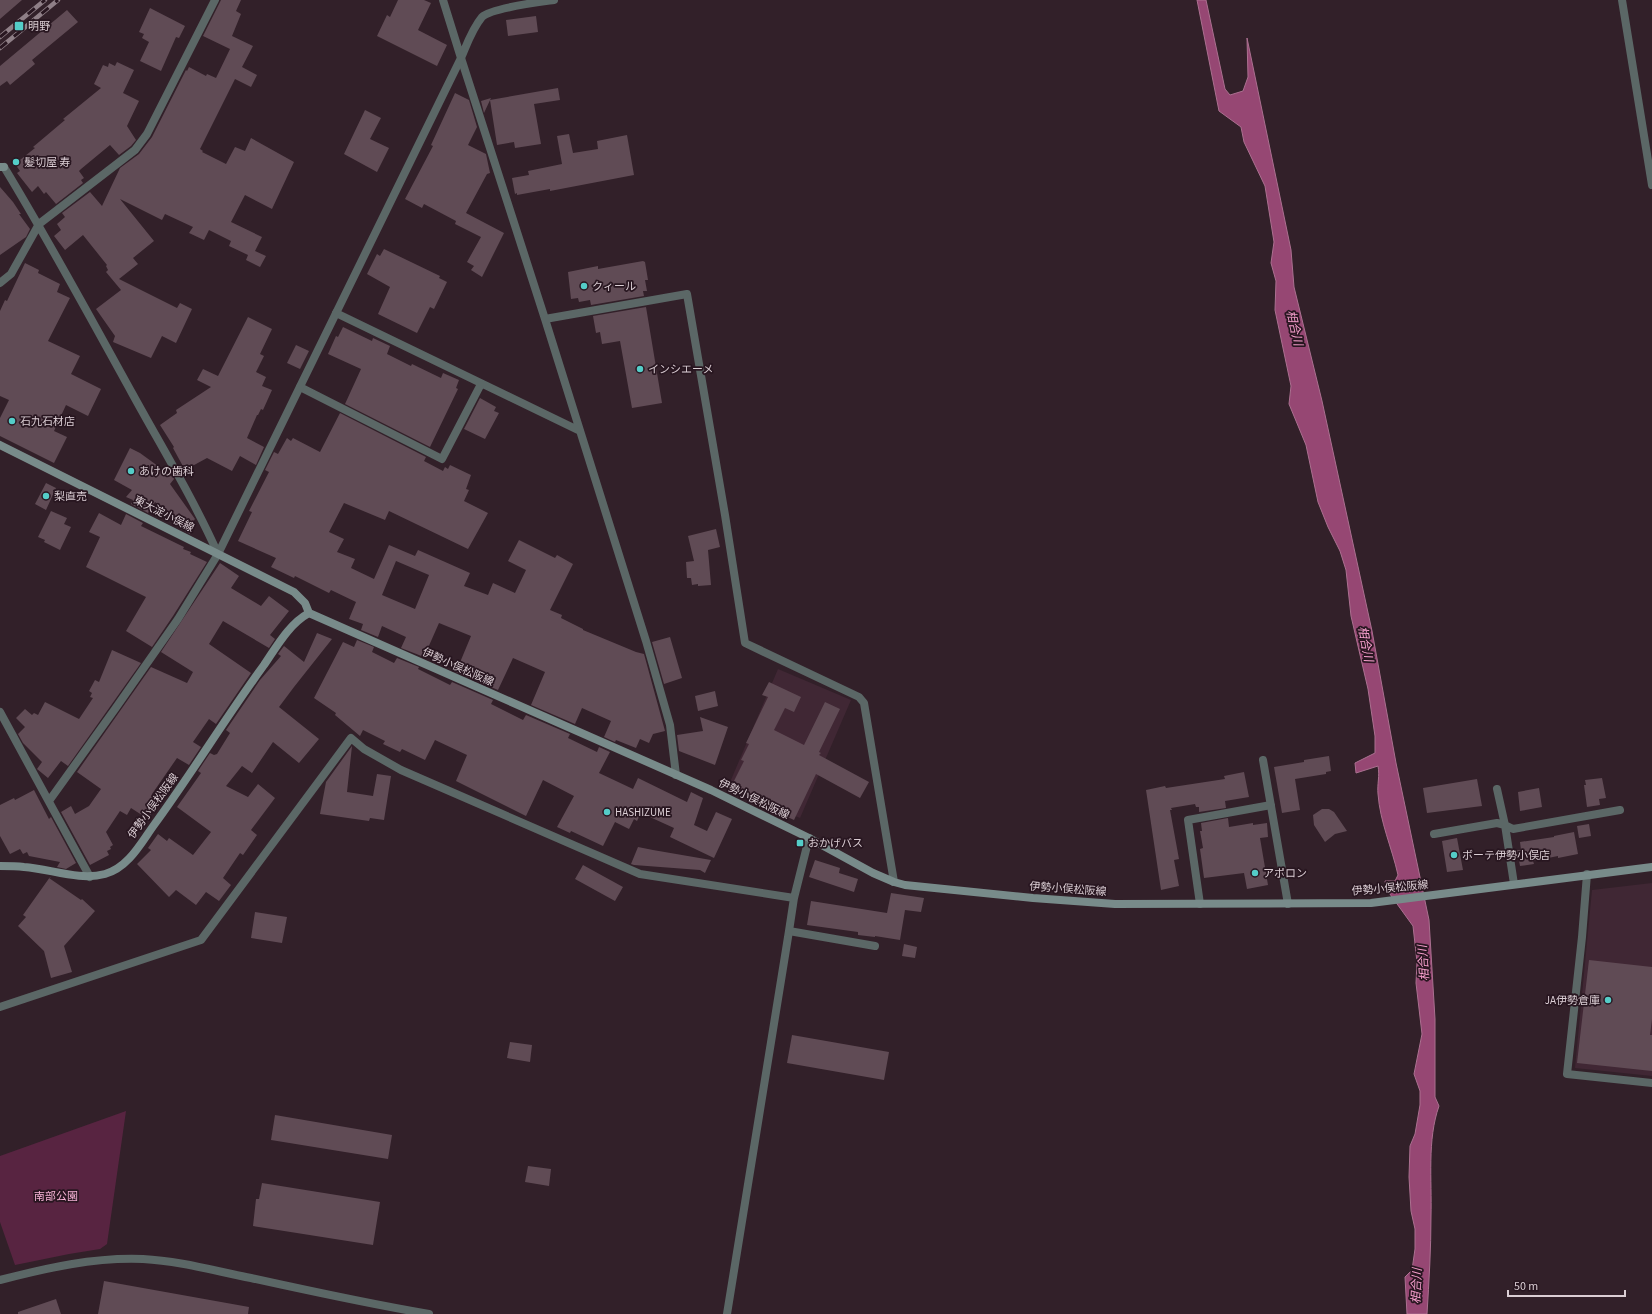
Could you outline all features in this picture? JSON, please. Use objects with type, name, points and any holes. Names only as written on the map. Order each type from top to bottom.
[{"type":"main road","name":"東大淀小俣線","points":[[0,445],[294,592],[305,603],[309,613]]},
{"type":"main road","name":"伊勢小俣松阪線","points":[[0,866],[24,866],[90,877],[112,871],[131,856],[179,790],[252,681],[291,628],[299,619],[309,613],[676,775],[809,838],[873,873],[905,885],[1025,897],[1108,903],[1372,903],[1436,896],[1587,874],[1652,867]]},
{"type":"street","points":[[0,283],[12,274],[39,224],[135,150],[147,134],[215,0]]},
{"type":"street","points":[[443,0],[545,319],[670,725],[676,775]]},
{"type":"street","points":[[49,801],[178,619],[218,554],[461,58],[473,29],[484,16],[511,7],[554,0]]},
{"type":"street","points":[[1622,0],[1652,185]]},
{"type":"street","points":[[2,167],[39,224],[163,449],[218,554]]},
{"type":"street","points":[[545,319],[687,294],[725,515],[745,643],[859,697],[864,703],[894,882]]},
{"type":"street","points":[[336,313],[580,431]]},
{"type":"street","points":[[300,387],[442,458],[481,384]]},
{"type":"street","points":[[0,712],[90,877]]},
{"type":"street","points":[[0,1007],[201,940],[351,738],[364,749],[401,770],[640,874],[794,898]]},
{"type":"street","points":[[1263,760],[1288,904]]},
{"type":"street","points":[[1497,789],[1505,824],[1514,884]]},
{"type":"street","points":[[1200,904],[1188,820],[1271,805]]},
{"type":"street","points":[[1434,834],[1496,823],[1505,824],[1513,829],[1620,810]]},
{"type":"street","points":[[727,1314],[788,932],[794,898],[809,838]]},
{"type":"street","points":[[1587,874],[1582,937],[1567,1074],[1652,1083]]},
{"type":"street","points":[[788,932],[875,946]]},
{"type":"street","points":[[0,1280],[42,1269],[78,1262],[144,1259],[200,1267],[429,1314]]},
{"type":"shaded area","points":[[778,669],[851,700],[800,818],[728,787]]},
{"type":"shaded area","points":[[1652,883],[1652,1076],[1575,1068],[1592,890]]},
{"type":"green space","name":"南部公園","points":[[126,1111],[107,1244],[100,1249],[15,1265],[0,1222],[0,1156]]},
{"type":"water","name":"相合川","points":[[1197,0],[1206,0],[1225,89],[1230,95],[1243,91],[1248,77],[1247,38],[1291,250],[1294,287],[1322,401],[1372,631],[1396,763],[1429,920],[1435,1019],[1435,1097],[1439,1106],[1435,1119],[1431,1146],[1431,1241],[1427,1314],[1407,1314],[1405,1277],[1412,1270],[1415,1249],[1415,1229],[1411,1211],[1409,1177],[1410,1146],[1415,1134],[1420,1105],[1420,1091],[1414,1074],[1422,1034],[1416,983],[1417,962],[1413,926],[1387,890],[1385,881],[1395,881],[1398,875],[1379,804],[1378,766],[1356,773],[1355,763],[1375,753],[1375,736],[1368,689],[1351,616],[1346,570],[1340,551],[1318,502],[1306,445],[1289,404],[1291,386],[1275,310],[1276,281],[1271,263],[1274,242],[1265,186],[1244,142],[1241,127],[1219,111]]},
{"type":"building","points":[[0,0],[22,0],[0,19]]},
{"type":"building","points":[[221,0],[241,0],[236,11],[241,14],[232,36],[253,46],[242,67],[257,75],[251,87],[235,79],[200,149],[203,151],[202,152],[226,164],[235,147],[245,151],[251,138],[294,162],[272,209],[245,195],[231,222],[262,237],[255,251],[266,256],[260,267],[246,260],[248,255],[229,246],[231,241],[209,230],[204,240],[189,233],[193,227],[165,214],[162,220],[120,199],[154,241],[133,258],[138,264],[119,279],[177,308],[180,303],[192,309],[176,343],[162,336],[151,358],[113,342],[115,336],[96,309],[121,290],[106,272],[108,270],[107,265],[83,235],[65,250],[54,236],[61,230],[57,224],[65,217],[62,213],[90,192],[102,206],[120,168],[139,154],[152,137],[186,70],[187,71],[189,67],[206,76],[207,74],[216,78],[230,49],[203,36]]},
{"type":"building","points":[[398,0],[424,0],[431,3],[418,30],[447,45],[437,66],[377,36],[387,15],[390,17]]},
{"type":"building","points":[[150,8],[185,26],[179,38],[176,37],[161,71],[140,61],[149,42],[142,38],[144,34],[139,32]]},
{"type":"building","points":[[67,10],[78,22],[32,60],[35,64],[10,85],[7,81],[0,86],[0,66]]},
{"type":"building","points":[[536,16],[538,32],[508,36],[506,20]]},
{"type":"building","points":[[117,62],[134,70],[123,93],[139,101],[127,126],[136,140],[119,155],[110,145],[79,171],[84,178],[81,180],[83,183],[56,204],[46,192],[44,194],[38,186],[32,192],[17,173],[20,171],[15,164],[35,148],[33,147],[65,120],[63,119],[101,88],[94,84],[103,65],[108,67],[109,63],[115,66]]},
{"type":"building","points":[[558,88],[560,100],[534,104],[541,144],[515,148],[514,142],[497,145],[490,100]]},
{"type":"building","points":[[455,93],[469,100],[477,127],[468,145],[486,154],[490,173],[487,174],[466,213],[504,233],[482,277],[471,270],[474,266],[467,262],[481,237],[455,224],[456,221],[424,204],[422,208],[405,199],[433,146],[431,145]]},
{"type":"building","points":[[491,98],[484,113],[481,101]]},
{"type":"building","points":[[365,110],[381,118],[370,139],[389,148],[377,172],[344,154]]},
{"type":"building","points":[[569,134],[573,153],[598,149],[597,141],[627,135],[634,175],[550,191],[550,189],[517,195],[517,193],[515,194],[512,178],[529,175],[528,171],[562,164],[557,136]]},
{"type":"building","points":[[0,187],[13,202],[21,214],[19,214],[30,229],[26,237],[0,255]]},
{"type":"building","points":[[384,249],[440,276],[439,278],[447,282],[434,309],[430,307],[417,333],[378,314],[390,287],[367,274],[377,254],[380,256]]},
{"type":"building","points":[[643,261],[645,262],[648,280],[645,280],[647,291],[643,291],[644,296],[591,305],[590,300],[579,302],[578,298],[571,299],[568,272],[598,266],[598,269]]},
{"type":"building","points":[[25,263],[39,270],[38,273],[60,284],[57,292],[70,298],[48,341],[80,356],[71,374],[101,389],[88,416],[66,405],[54,431],[67,437],[54,463],[0,436],[0,418],[9,400],[0,396],[0,311],[5,300],[7,301]]},
{"type":"building","name":"インシエーメ","points":[[646,307],[662,403],[632,408],[620,341],[602,344],[600,332],[596,333],[593,316]]},
{"type":"building","points":[[248,317],[272,329],[260,354],[264,356],[256,372],[266,377],[262,386],[272,390],[263,410],[261,409],[257,415],[247,438],[264,447],[256,465],[240,456],[232,471],[207,458],[185,470],[173,448],[174,447],[160,425],[177,413],[176,410],[211,387],[197,380],[203,369],[218,376]]},
{"type":"building","points":[[343,327],[372,341],[373,338],[390,346],[387,354],[411,366],[412,364],[441,378],[443,373],[459,380],[456,388],[458,389],[430,447],[345,404],[361,369],[328,354],[336,336],[338,337]]},
{"type":"building","points":[[296,345],[309,351],[300,369],[287,363]]},
{"type":"building","points":[[480,398],[496,407],[494,411],[499,413],[485,439],[464,429]]},
{"type":"building","points":[[340,413],[426,457],[424,461],[443,471],[445,467],[448,469],[450,465],[471,475],[466,489],[469,490],[464,501],[488,513],[468,549],[389,511],[385,520],[344,503],[329,532],[344,539],[337,552],[355,559],[351,568],[374,579],[389,545],[415,556],[418,550],[470,573],[464,586],[488,595],[493,583],[515,593],[526,570],[508,561],[519,540],[555,558],[557,555],[573,564],[550,610],[562,615],[561,618],[583,630],[644,654],[665,731],[653,734],[649,743],[640,739],[636,748],[604,737],[611,721],[582,708],[575,724],[531,705],[545,672],[513,658],[498,690],[456,672],[471,636],[439,623],[424,657],[401,648],[406,637],[382,626],[378,637],[361,630],[363,624],[349,619],[356,602],[331,590],[329,593],[295,576],[294,578],[271,567],[276,558],[238,541],[252,512],[249,511],[269,472],[265,470],[274,452],[278,454],[287,438],[291,441],[293,438],[320,452]],"holes":[[[396,561],[429,575],[415,609],[382,595]]]},
{"type":"building","points":[[130,448],[140,453],[173,477],[174,479],[170,484],[195,519],[192,523],[195,525],[190,534],[181,529],[168,511],[155,502],[148,513],[131,504],[133,500],[126,497],[132,490],[114,480]]},
{"type":"building","name":"梨直売","points":[[46,483],[56,488],[46,510],[35,504]]},
{"type":"building","points":[[51,511],[67,518],[64,524],[71,527],[60,550],[44,542],[45,540],[38,537]]},
{"type":"building","points":[[99,513],[121,525],[126,514],[143,523],[141,526],[184,547],[183,549],[191,552],[190,554],[207,562],[152,647],[126,631],[146,597],[86,567],[100,537],[89,532]]},
{"type":"building","points":[[716,529],[720,547],[708,550],[711,585],[692,585],[691,578],[687,578],[686,562],[694,561],[688,536]]},
{"type":"building","points":[[220,563],[239,576],[231,588],[261,606],[269,596],[289,611],[270,635],[275,639],[269,648],[223,621],[209,644],[251,673],[216,724],[209,719],[193,742],[201,747],[189,765],[177,758],[152,794],[161,800],[148,819],[131,808],[127,815],[120,811],[106,832],[113,845],[110,847],[111,849],[107,851],[109,855],[90,865],[61,812],[71,806],[75,814],[89,806],[101,789],[77,772],[151,667],[187,683],[193,672],[161,652]]},
{"type":"building","points":[[317,633],[332,639],[279,707],[319,739],[299,763],[273,742],[252,773],[242,766],[226,786],[248,797],[258,784],[275,798],[251,830],[257,835],[243,855],[240,853],[223,878],[231,885],[219,901],[206,892],[196,905],[176,890],[169,897],[137,864],[151,850],[148,848],[158,834],[167,841],[169,838],[193,855],[211,832],[177,807],[201,773],[198,771],[210,753],[214,755],[217,754],[230,733],[226,730],[260,680],[281,656],[278,654],[284,646],[304,662]]},
{"type":"building","points":[[670,637],[682,678],[664,684],[652,642]]},
{"type":"building","points":[[357,640],[374,647],[372,652],[394,663],[397,658],[419,667],[418,669],[450,685],[452,682],[493,700],[491,704],[523,720],[526,715],[570,734],[568,738],[597,752],[599,747],[610,752],[599,773],[633,789],[638,778],[687,802],[691,792],[703,798],[694,825],[707,831],[716,812],[732,819],[714,858],[670,837],[674,828],[641,813],[637,821],[634,819],[629,829],[615,822],[603,846],[571,831],[570,833],[557,827],[574,796],[543,780],[526,816],[456,781],[467,755],[435,740],[425,760],[402,749],[400,752],[383,744],[385,741],[363,730],[360,736],[335,715],[336,713],[314,698],[343,642],[354,647]]},
{"type":"building","points":[[112,650],[141,663],[68,766],[61,761],[48,778],[37,769],[42,762],[23,743],[18,734],[25,727],[16,718],[25,709],[32,715],[34,713],[38,715],[45,702],[79,719],[93,698],[90,697],[92,693],[89,691],[95,680],[99,682]]},
{"type":"building","points":[[769,682],[801,697],[794,712],[785,708],[774,730],[804,745],[825,702],[840,709],[819,752],[821,753],[819,755],[869,782],[860,798],[816,774],[794,820],[766,807],[768,803],[745,791],[744,793],[731,787],[744,761],[741,760],[749,744],[746,743],[768,697],[762,695]]},
{"type":"building","points":[[715,691],[718,706],[698,711],[695,696]]},
{"type":"building","points":[[700,717],[728,727],[715,765],[679,751],[677,735],[703,731]]},
{"type":"building","points":[[352,746],[347,792],[373,796],[377,774],[391,776],[384,820],[370,818],[369,821],[320,814],[326,782]]},
{"type":"building","points":[[1329,756],[1331,771],[1326,772],[1326,774],[1295,779],[1300,810],[1282,813],[1274,767]]},
{"type":"building","points":[[1244,772],[1249,797],[1225,801],[1226,808],[1199,812],[1199,807],[1196,807],[1195,804],[1171,808],[1172,810],[1170,810],[1179,859],[1174,860],[1179,886],[1161,890],[1146,790],[1165,786],[1166,788],[1225,779],[1224,776]]},
{"type":"building","points":[[1602,778],[1606,798],[1599,799],[1600,805],[1587,807],[1584,785],[1586,785],[1585,780]]},
{"type":"building","points":[[1477,779],[1482,806],[1427,813],[1423,788]]},
{"type":"building","points":[[1539,788],[1542,807],[1520,811],[1518,792]]},
{"type":"building","points":[[34,790],[49,819],[51,817],[76,863],[66,869],[57,867],[60,862],[29,856],[27,852],[23,854],[20,849],[10,854],[0,836],[0,805],[14,798],[15,800]]},
{"type":"building","points":[[1322,809],[1329,809],[1334,812],[1347,831],[1335,834],[1325,842],[1314,825],[1313,815]]},
{"type":"building","points":[[1228,818],[1229,827],[1253,823],[1253,825],[1267,823],[1268,837],[1260,838],[1268,885],[1247,889],[1244,873],[1204,878],[1200,849],[1203,848],[1200,831],[1202,831],[1201,823]]},
{"type":"building","points":[[1589,824],[1591,836],[1579,838],[1577,826]]},
{"type":"building","points":[[1574,832],[1578,854],[1533,861],[1534,864],[1520,866],[1517,850],[1521,850],[1520,842],[1554,837]]},
{"type":"building","name":"ボーテ伊勢小俣店","points":[[1457,838],[1463,870],[1447,872],[1442,841]]},
{"type":"building","points":[[638,847],[711,860],[705,873],[700,870],[634,865],[631,864]]},
{"type":"building","points":[[815,860],[840,868],[839,873],[858,879],[854,892],[809,877]]},
{"type":"building","points":[[583,865],[623,887],[615,901],[575,879]]},
{"type":"building","points":[[49,878],[81,900],[82,899],[95,911],[64,946],[72,972],[51,978],[44,951],[18,926],[26,917],[23,915]]},
{"type":"building","points":[[891,893],[924,898],[921,912],[905,910],[900,940],[858,935],[858,932],[807,925],[811,901],[887,913]]},
{"type":"building","points":[[255,912],[287,917],[282,943],[251,938]]},
{"type":"building","points":[[904,944],[917,947],[915,958],[902,956]]},
{"type":"building","name":"JA伊勢倉庫","points":[[1589,960],[1652,967],[1652,1019],[1650,1035],[1652,1035],[1652,1071],[1577,1063]]},
{"type":"building","points":[[792,1035],[889,1052],[884,1080],[787,1063]]},
{"type":"building","points":[[510,1042],[532,1045],[530,1062],[507,1058]]},
{"type":"building","points":[[275,1115],[392,1135],[388,1159],[271,1140]]},
{"type":"building","points":[[528,1166],[551,1169],[549,1186],[525,1182]]},
{"type":"building","points":[[262,1183],[380,1202],[373,1245],[253,1226],[256,1199],[259,1199]]},
{"type":"building","points":[[104,1281],[249,1307],[248,1314],[98,1314]]},
{"type":"building","points":[[56,1299],[61,1314],[18,1314],[18,1312]]},
{"type":"railway","points":[[0,37],[45,0]]},
{"type":"railway","points":[[0,48],[58,0]]},
{"type":"place","name":"明野","points":[[19,26]]},
{"type":"place","name":"髪切屋 寿","points":[[16,162]]},
{"type":"place","name":"クィール","points":[[584,286]]},
{"type":"place","name":"インシエーメ","points":[[640,369]]},
{"type":"place","name":"石九石材店","points":[[12,421]]},
{"type":"place","name":"あけの歯科","points":[[131,471]]},
{"type":"place","name":"梨直売","points":[[46,496]]},
{"type":"place","name":"HASHIZUME","points":[[607,812]]},
{"type":"place","name":"おかげバス","points":[[800,843]]},
{"type":"place","name":"ボーテ伊勢小俣店","points":[[1454,855]]},
{"type":"place","name":"アポロン","points":[[1255,873]]},
{"type":"place","name":"JA伊勢倉庫","points":[[1608,1000]]}]
